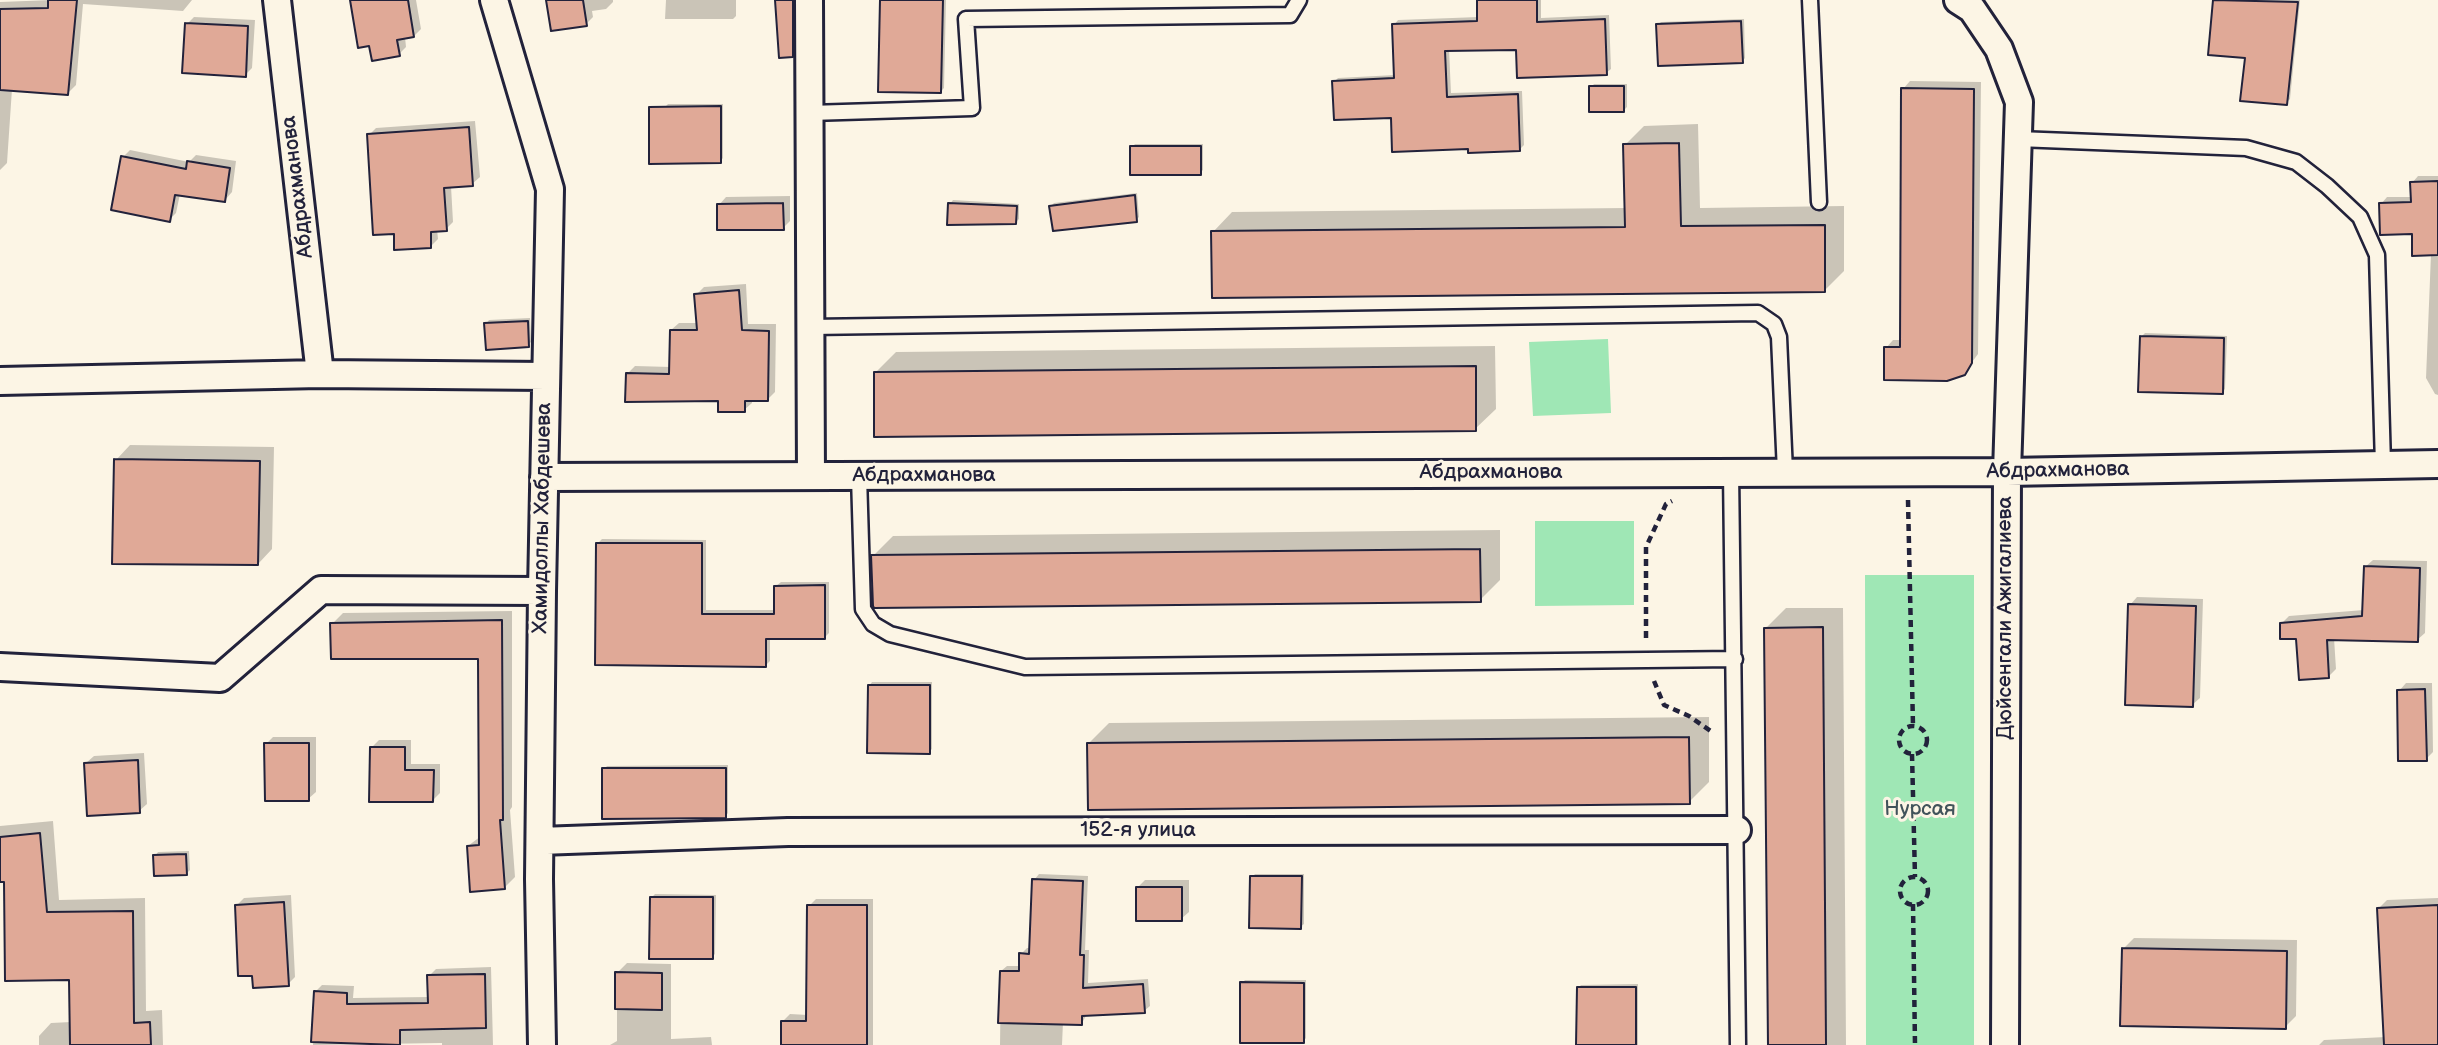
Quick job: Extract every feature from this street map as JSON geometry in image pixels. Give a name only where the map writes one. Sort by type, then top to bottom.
[{"type":"street","name":"Абдрахманова","points":[[276,0],[320,374]]},
{"type":"street","name":"Хамидоллы Хабдешева","points":[[494,0],[551,189],[542,591],[542,1045]]},
{"type":"street","points":[[809,0],[811,475]]},
{"type":"street","name":"Дюйсенгали Ажигалиева","points":[[1969,3],[1999,49],[2019,102],[2007,472],[2005,1045]]},
{"type":"street","points":[[0,381],[320,374],[545,376]]},
{"type":"street","name":"Абдрахманова","points":[[544,477],[2007,472],[2438,464]]},
{"type":"street","points":[[0,667],[220,678],[321,590],[542,591]]},
{"type":"street","name":"152-я улица","points":[[540,841],[788,832],[1737,830]]},
{"type":"lane","points":[[810,113],[972,108],[966,19],[1290,15],[1299,0]]},
{"type":"lane","points":[[1810,0],[1819,202]]},
{"type":"lane","points":[[2018,139],[2246,148],[2296,162],[2327,186],[2360,217],[2377,255],[2383,465]]},
{"type":"lane","points":[[811,327],[1758,313],[1774,324],[1779,337],[1785,472]]},
{"type":"lane","points":[[1731,471],[1738,1045]]},
{"type":"lane","points":[[859,476],[863,609],[873,624],[890,634],[1025,667],[1735,659]]},
{"type":"path","points":[[1908,472],[1913,726]]},
{"type":"path","points":[[1677,499],[1666,504],[1646,547],[1646,660],[1664,705],[1689,716],[1736,749]]},
{"type":"path","points":[[1913,726],[1925,733],[1927,741],[1920,752],[1912,754],[1903,750],[1899,742],[1901,733],[1913,726]]},
{"type":"path","points":[[1912,754],[1914,877]]},
{"type":"path","points":[[1914,877],[1923,879],[1928,891],[1924,900],[1913,904],[1904,901],[1900,892],[1905,879],[1914,877]]},
{"type":"path","points":[[1913,904],[1914,1045]]},
{"type":"green space","points":[[1608,339],[1611,413],[1533,416],[1529,342]]},
{"type":"green space","points":[[1535,521],[1634,521],[1634,605],[1535,606]]},
{"type":"green space","name":"Нурсая","points":[[1865,575],[1974,575],[1974,1045],[1866,1045]]},
{"type":"building","points":[[48,0],[77,0],[68,95],[0,90],[0,9],[48,8]]},
{"type":"building","points":[[350,0],[408,0],[414,37],[397,40],[400,56],[372,61],[369,46],[358,48]]},
{"type":"building","points":[[546,0],[583,0],[587,26],[551,31]]},
{"type":"building","points":[[775,0],[793,0],[793,57],[779,58]]},
{"type":"building","points":[[880,0],[943,0],[941,93],[878,92]]},
{"type":"building","points":[[1477,0],[1537,0],[1537,22],[1605,19],[1607,75],[1517,78],[1516,50],[1445,51],[1447,97],[1518,94],[1520,151],[1468,153],[1468,149],[1392,152],[1391,118],[1334,120],[1332,81],[1394,78],[1392,24],[1477,21]]},
{"type":"building","points":[[2213,0],[2298,2],[2287,105],[2240,101],[2245,58],[2208,55]]},
{"type":"building","points":[[1741,21],[1743,63],[1658,66],[1656,24]]},
{"type":"building","points":[[185,23],[248,26],[246,77],[182,73]]},
{"type":"building","points":[[1589,86],[1624,86],[1624,112],[1589,112]]},
{"type":"building","points":[[1901,88],[1974,89],[1972,363],[1965,375],[1947,381],[1884,380],[1884,347],[1900,347]]},
{"type":"building","points":[[721,106],[721,163],[649,164],[649,107]]},
{"type":"building","points":[[469,127],[473,186],[444,188],[447,231],[431,232],[431,248],[394,250],[394,234],[373,235],[367,134]]},
{"type":"building","points":[[1679,143],[1681,226],[1825,225],[1825,292],[1212,298],[1211,231],[1625,227],[1623,144]]},
{"type":"building","points":[[1130,146],[1201,146],[1201,175],[1130,175]]},
{"type":"building","points":[[121,156],[186,169],[187,161],[230,168],[225,202],[175,195],[170,222],[111,210]]},
{"type":"building","points":[[2438,181],[2438,255],[2412,256],[2412,234],[2380,235],[2379,203],[2411,202],[2410,182]]},
{"type":"building","points":[[1135,195],[1137,222],[1053,231],[1049,206]]},
{"type":"building","points":[[783,203],[784,230],[717,230],[717,204]]},
{"type":"building","points":[[948,203],[1017,206],[1016,224],[947,225]]},
{"type":"building","points":[[739,290],[742,330],[769,331],[768,401],[745,401],[745,412],[718,412],[718,401],[625,402],[626,373],[669,374],[670,330],[697,330],[694,294]]},
{"type":"building","points":[[528,321],[529,347],[486,350],[484,323]]},
{"type":"building","points":[[2140,336],[2224,338],[2223,394],[2138,392]]},
{"type":"building","points":[[1476,366],[1476,431],[874,437],[874,372]]},
{"type":"building","points":[[114,459],[260,461],[258,565],[112,564]]},
{"type":"building","points":[[596,543],[702,543],[702,614],[774,614],[774,586],[825,585],[825,639],[766,639],[766,667],[595,665]]},
{"type":"building","points":[[1480,549],[1481,602],[873,606],[871,555]]},
{"type":"building","points":[[2364,566],[2420,568],[2418,642],[2327,640],[2329,678],[2299,680],[2296,639],[2280,639],[2280,623],[2362,616]]},
{"type":"building","points":[[2128,604],[2196,606],[2193,707],[2125,705]]},
{"type":"building","points":[[502,620],[503,820],[500,820],[505,889],[470,892],[467,846],[479,845],[478,659],[331,659],[330,623]]},
{"type":"building","points":[[1823,627],[1826,1045],[1768,1045],[1764,628]]},
{"type":"building","points":[[868,685],[930,685],[930,754],[867,753]]},
{"type":"building","points":[[2425,689],[2427,761],[2398,761],[2397,690]]},
{"type":"building","points":[[1689,737],[1690,804],[1088,810],[1087,743]]},
{"type":"building","points":[[264,743],[309,743],[309,801],[265,801]]},
{"type":"building","points":[[370,747],[405,747],[405,770],[434,770],[433,802],[369,802]]},
{"type":"building","points":[[138,760],[140,813],[87,816],[84,763]]},
{"type":"building","points":[[602,768],[726,768],[726,818],[602,819]]},
{"type":"building","points":[[40,833],[47,912],[133,911],[134,1023],[150,1022],[151,1045],[70,1045],[69,980],[5,981],[4,882],[0,882],[0,837]]},
{"type":"building","points":[[186,854],[187,875],[154,876],[153,855]]},
{"type":"building","points":[[1250,876],[1302,876],[1301,929],[1249,928]]},
{"type":"building","points":[[1032,879],[1083,881],[1080,955],[1084,955],[1083,988],[1143,984],[1145,1013],[1082,1016],[1082,1025],[998,1023],[1000,971],[1019,971],[1019,953],[1029,954]]},
{"type":"building","points":[[1136,887],[1182,887],[1182,921],[1136,921]]},
{"type":"building","points":[[650,897],[713,897],[713,959],[649,959]]},
{"type":"building","points":[[284,902],[289,986],[253,988],[252,976],[238,976],[235,905]]},
{"type":"building","points":[[807,905],[867,905],[867,1045],[781,1045],[781,1021],[806,1021]]},
{"type":"building","points":[[2438,905],[2438,1045],[2384,1045],[2377,908]]},
{"type":"building","points":[[2122,948],[2287,951],[2286,1029],[2120,1026]]},
{"type":"building","points":[[615,972],[662,973],[662,1010],[615,1009]]},
{"type":"building","points":[[485,974],[486,1028],[400,1030],[400,1045],[311,1042],[314,991],[347,993],[347,1004],[428,1003],[427,975]]},
{"type":"building","points":[[1240,982],[1304,983],[1304,1043],[1240,1043]]},
{"type":"building","points":[[1577,987],[1636,987],[1636,1045],[1576,1045]]}]
